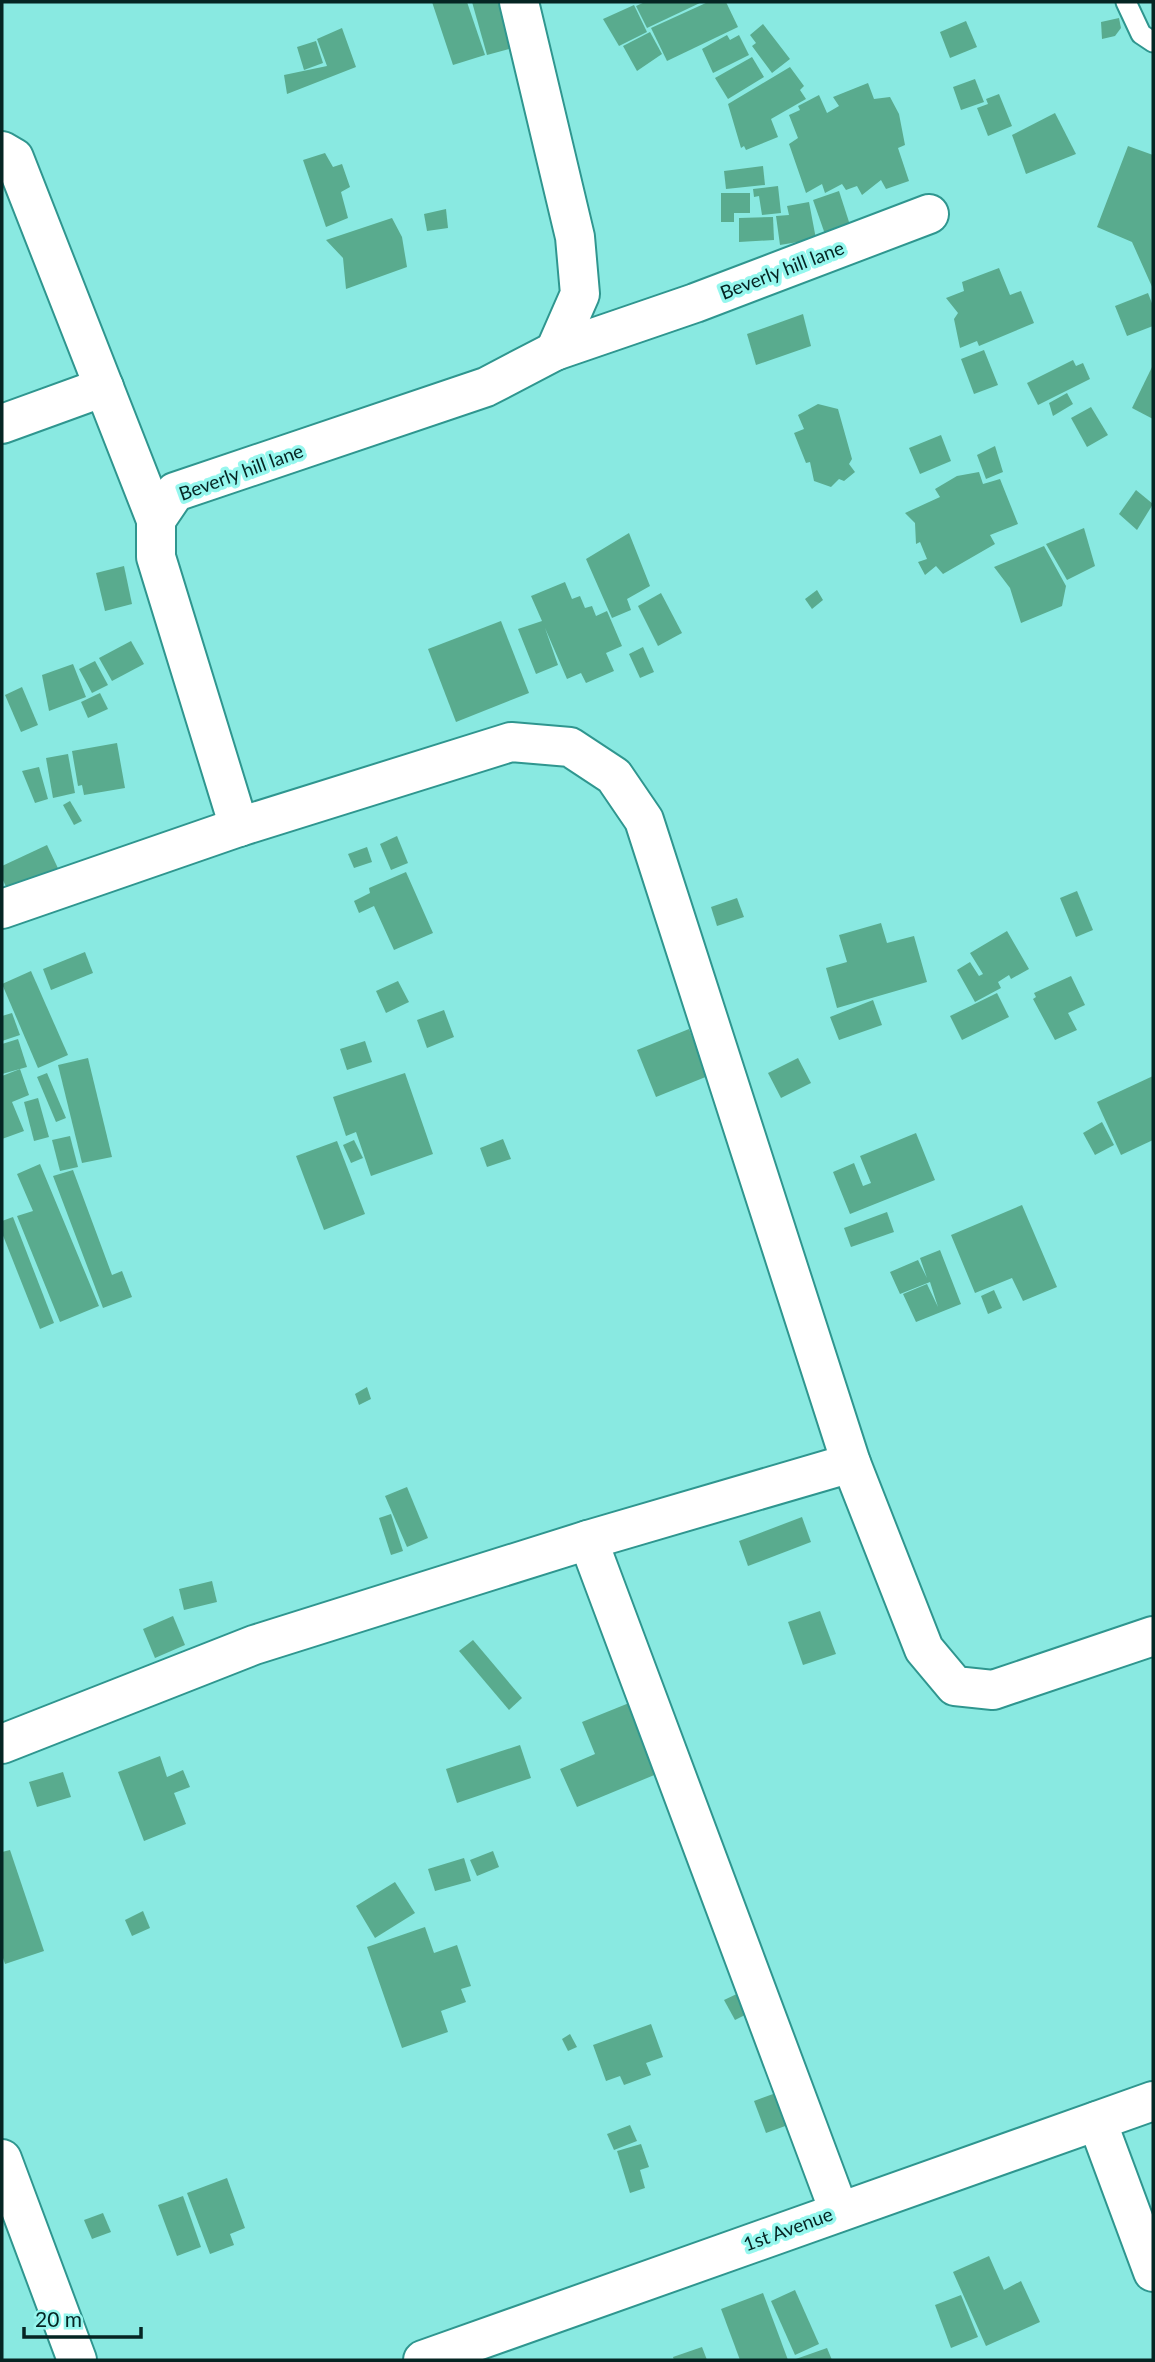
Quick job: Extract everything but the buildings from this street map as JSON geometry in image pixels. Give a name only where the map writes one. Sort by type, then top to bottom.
[{"type":"street","points":[[519,2],[575,237],[580,294],[555,351]]},
{"type":"street","points":[[2,151],[15,159],[156,520],[156,557],[239,827]]},
{"type":"street","name":"Beverly hill lane","points":[[156,520],[175,492],[486,387],[555,351],[695,303],[929,214]]},
{"type":"street","points":[[2,424],[104,387]]},
{"type":"street","points":[[2,909],[239,827],[511,742],[569,747],[614,776],[644,820],[851,1463],[924,1649],[955,1686],[993,1690],[1153,1636]]},
{"type":"street","points":[[2,1744],[254,1645],[588,1540],[851,1463]]},
{"type":"street","points":[[588,1540],[839,2211]]},
{"type":"street","name":"1st Avenue","points":[[423,2360],[1153,2101]]},
{"type":"street","points":[[1097,2121],[1153,2272]]},
{"type":"street","points":[[2,2160],[77,2360]]},
{"type":"lane","points":[[1126,2],[1141,34],[1153,42]]}]
